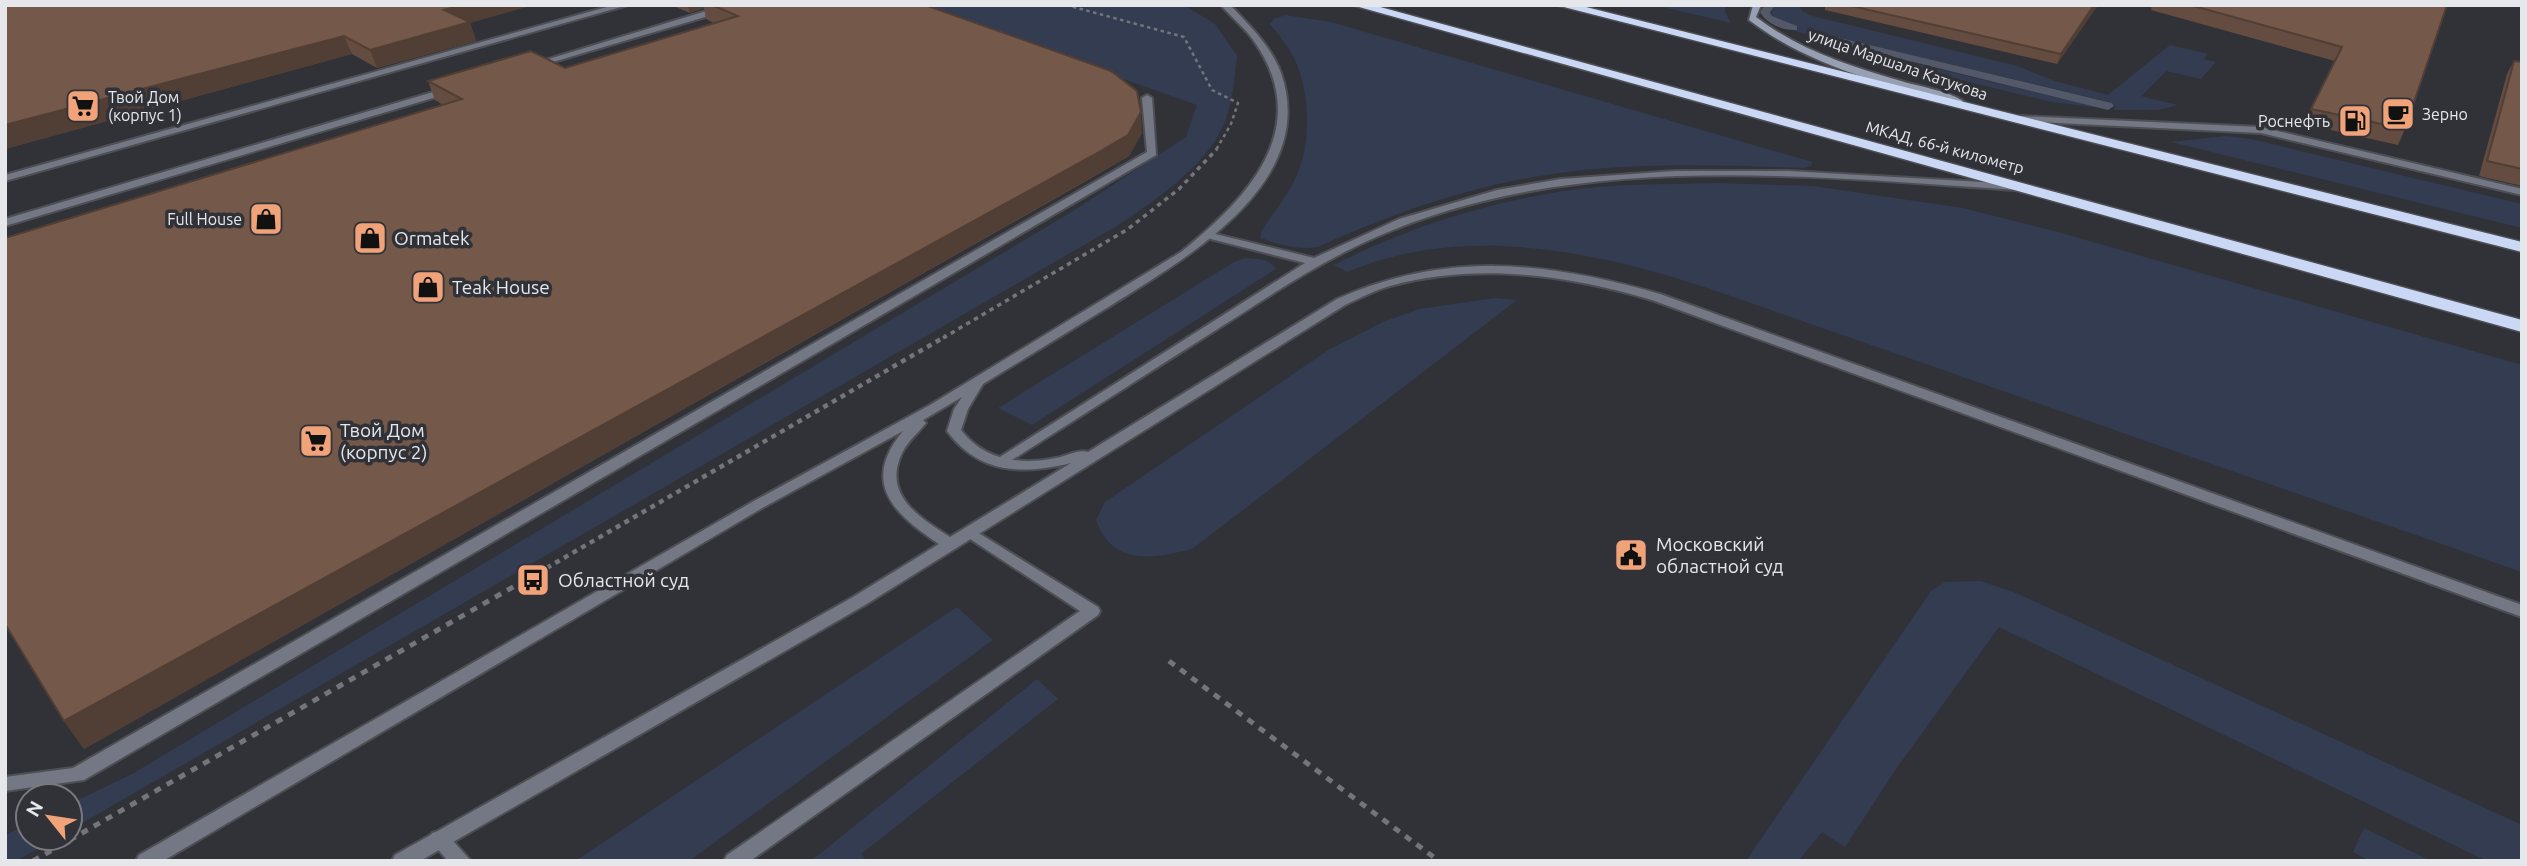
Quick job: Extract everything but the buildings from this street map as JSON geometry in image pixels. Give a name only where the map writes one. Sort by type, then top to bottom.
[{"type":"highway","name":"МКАД, 66-й километр","points":[[1358,5],[2522,328]]},
{"type":"highway","points":[[1562,5],[2522,247]]},
{"type":"main road","name":"улица Маршала Катукова","points":[[1756,5],[1752,18],[1769,34],[1838,64],[2012,119]]},
{"type":"street","points":[[5,178],[624,5]]},
{"type":"street","points":[[522,69],[719,10],[725,5]]},
{"type":"street","points":[[146,861],[759,504],[935,408],[1211,236],[1266,173],[1275,152],[1283,105],[1271,57],[1246,23],[1225,5]]},
{"type":"street","points":[[5,223],[456,88]]},
{"type":"street","points":[[5,784],[77,775],[1152,153],[1147,98]]},
{"type":"street","points":[[2012,119],[2261,130],[2522,192]]},
{"type":"street","points":[[999,462],[1315,262],[1356,240],[1416,217],[1479,199],[1559,182],[1710,174],[1907,180],[2018,187]]},
{"type":"street","points":[[1211,236],[1315,262]]},
{"type":"street","points":[[402,861],[859,601],[1341,302],[1388,282],[1439,272],[1489,268],[1545,270],[1609,282],[1697,310],[2522,611]]},
{"type":"street","points":[[980,381],[961,408],[954,431],[969,448],[999,462],[1026,466],[1066,461],[1104,449]]},
{"type":"street","points":[[935,408],[908,432],[891,458],[889,487],[906,512],[949,544]]},
{"type":"street","points":[[734,861],[1092,611],[969,532]]},
{"type":"street","points":[[439,839],[461,861]]},
{"type":"path","points":[[33,861],[733,461],[1128,229],[1178,192],[1219,150],[1232,126],[1238,103],[1212,90],[1184,37],[1066,5]]},
{"type":"path","points":[[1169,661],[1439,861]]},
{"type":"shaded area","points":[[915,5],[1184,5],[1215,24],[1237,56],[1233,92],[1223,126],[1204,156],[1191,169],[1162,195],[1117,226],[84,822],[84,797],[132,774],[1073,211],[1186,137],[1197,105]]},
{"type":"shaded area","points":[[1654,5],[1726,5],[1725,12],[1731,23]]},
{"type":"shaded area","points":[[1776,5],[1800,5],[1801,10],[1809,15],[2017,66],[2055,81],[2108,95],[2170,45],[2208,54],[2203,59],[2216,62],[2201,79],[2166,71],[2141,96],[2178,105],[2158,110],[2114,110],[2115,106],[2110,102],[1830,36],[1826,39],[1794,31],[1799,28],[1773,17],[1772,11]]},
{"type":"shaded area","points":[[1285,15],[1331,22],[1812,162],[1811,166],[1646,166],[1552,174],[1491,186],[1432,202],[1318,247],[1275,243],[1261,238],[1261,232],[1296,177],[1307,134],[1306,103],[1300,73],[1290,50],[1270,24],[1274,19]]},
{"type":"shaded area","points":[[1813,39],[2101,108],[2052,102],[1807,43]]},
{"type":"shaded area","points":[[2226,136],[2251,139],[2522,204],[2522,228],[2171,142]]},
{"type":"shaded area","points":[[1714,183],[1813,186],[1963,208],[2058,232],[2522,365],[2522,572],[1719,292],[1628,265],[1534,248],[1486,246],[1439,248],[1393,257],[1347,272],[1334,265],[1417,229],[1474,210],[1533,196],[1600,187]]},
{"type":"shaded area","points":[[1245,258],[1266,261],[1276,269],[1032,425],[998,408],[1234,262]]},
{"type":"shaded area","points":[[1495,298],[1517,300],[1192,549],[1163,555],[1135,556],[1112,545],[1103,535],[1096,520],[1105,502],[1330,349],[1383,322],[1419,309]]},
{"type":"shaded area","points":[[1981,581],[2016,593],[2522,825],[2522,861],[2487,861],[1999,627],[1896,769],[1845,847],[1822,832],[1798,861],[1746,861],[1931,591],[1945,582]]},
{"type":"shaded area","points":[[957,607],[993,640],[689,861],[575,861]]},
{"type":"shaded area","points":[[1037,679],[1058,699],[861,854],[867,861],[811,861]]},
{"type":"shaded area","points":[[2364,828],[2431,861],[2370,861],[2353,852]]},
{"type":"shaded area","points":[[14,831],[14,852],[32,852],[16,861],[5,861],[5,835]]},
{"type":"waterway","points":[[1771,5],[1765,12],[1768,18],[1793,28]]},
{"type":"waterway","points":[[1836,40],[2108,106]]},
{"type":"place","name":"Твой Дом (корпус 1)","points":[[83,106]]},
{"type":"place","name":"Зерно","points":[[2398,114]]},
{"type":"place","name":"Роснефть","points":[[2355,121]]},
{"type":"place","name":"Full House","points":[[266,219]]},
{"type":"place","name":"Ormatek","points":[[370,238]]},
{"type":"place","name":"Teak House","points":[[428,287]]},
{"type":"place","name":"Твой Дом (корпус 2)","points":[[316,441]]},
{"type":"place","name":"Московский областной суд","points":[[1631,555]]},
{"type":"place","name":"Областной суд","points":[[533,580]]}]
